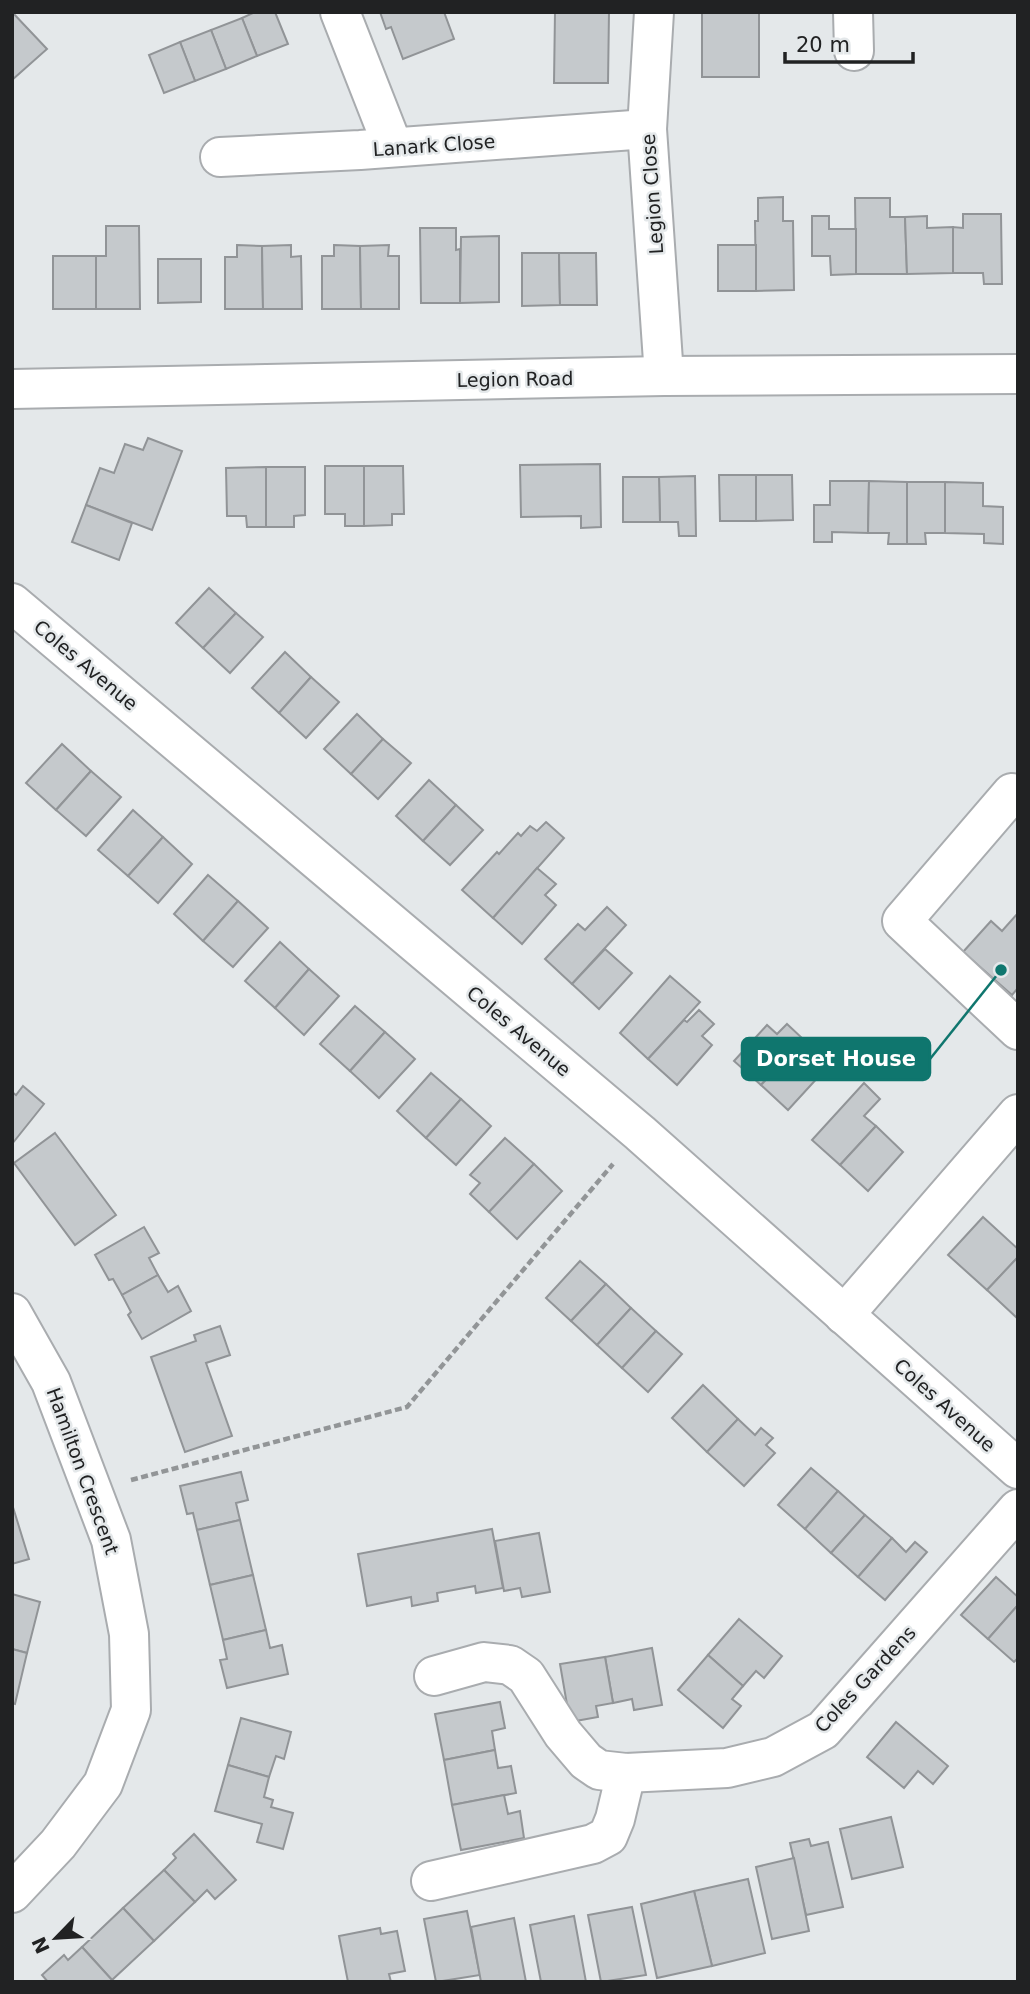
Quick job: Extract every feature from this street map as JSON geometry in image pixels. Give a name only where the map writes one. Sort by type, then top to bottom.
[{"type":"street","points":[[340,12],[393,147]]},
{"type":"street","name":"Legion Close","points":[[654,12],[647,130],[664,376]]},
{"type":"street","points":[[853,12],[854,51]]},
{"type":"street","name":"Lanark Close","points":[[220,157],[647,130]]},
{"type":"street","name":"Legion Road","points":[[12,390],[664,376],[1018,374]]},
{"type":"street","name":"Coles Avenue","points":[[12,603],[640,1133],[1018,1469]]},
{"type":"street","points":[[1013,793],[902,921],[1018,1030]]},
{"type":"street","points":[[844,1315],[1018,1114]]},
{"type":"street","name":"Hamilton Crescent","points":[[12,1313],[51,1382],[111,1540],[129,1634],[131,1710],[103,1784],[58,1844],[12,1893]]},
{"type":"street","name":"Coles Gardens","points":[[434,1676],[484,1662],[510,1665],[526,1676],[563,1734],[586,1761],[599,1769],[626,1773],[727,1768],[773,1757],[823,1730],[1018,1509]]},
{"type":"street","points":[[431,1881],[593,1844],[608,1836],[626,1773]]},
{"type":"path","points":[[93,1490],[407,1407],[640,1133]]},
{"type":"building","points":[[12,12],[47,49],[12,80]]},
{"type":"building","points":[[255,12],[275,12],[288,44],[257,56],[242,18]]},
{"type":"building","points":[[380,12],[444,12],[454,39],[403,59],[391,27],[386,29]]},
{"type":"building","points":[[555,12],[609,12],[608,83],[554,83]]},
{"type":"building","points":[[702,12],[759,12],[759,77],[702,77]]},
{"type":"building","points":[[242,18],[257,56],[226,69],[211,30]]},
{"type":"building","points":[[211,30],[226,69],[195,81],[180,42]]},
{"type":"building","points":[[180,42],[195,81],[164,93],[149,55]]},
{"type":"building","points":[[783,197],[783,221],[793,221],[794,290],[756,291],[755,221],[758,221],[758,198]]},
{"type":"building","points":[[855,198],[890,198],[890,217],[905,217],[907,274],[856,274]]},
{"type":"building","points":[[963,214],[1001,214],[1002,284],[984,284],[983,273],[953,273],[953,227],[963,228]]},
{"type":"building","points":[[812,216],[829,216],[829,229],[856,229],[856,274],[831,275],[830,256],[812,256]]},
{"type":"building","points":[[927,216],[927,228],[953,227],[953,273],[907,274],[905,217]]},
{"type":"building","points":[[106,226],[139,226],[140,309],[96,309],[96,256],[106,256]]},
{"type":"building","points":[[420,228],[456,228],[456,250],[460,249],[460,303],[421,303]]},
{"type":"building","points":[[499,236],[499,302],[460,303],[461,237]]},
{"type":"building","points":[[237,245],[262,246],[263,309],[225,309],[225,257],[237,257]]},
{"type":"building","points":[[291,245],[291,257],[301,256],[302,309],[263,309],[262,246]]},
{"type":"building","points":[[334,245],[360,246],[361,309],[322,309],[322,256],[334,256]]},
{"type":"building","points":[[389,245],[388,256],[399,256],[399,309],[361,309],[360,246]]},
{"type":"building","points":[[718,245],[756,245],[756,291],[718,291]]},
{"type":"building","points":[[522,253],[559,253],[560,305],[522,306]]},
{"type":"building","points":[[559,253],[596,253],[597,305],[560,305]]},
{"type":"building","points":[[53,256],[96,256],[96,309],[53,309]]},
{"type":"building","points":[[158,259],[201,259],[201,302],[158,303]]},
{"type":"building","points":[[148,438],[182,451],[152,530],[86,505],[100,468],[114,473],[125,444],[143,450]]},
{"type":"building","points":[[600,464],[601,527],[581,528],[581,516],[521,517],[520,465]]},
{"type":"building","points":[[325,466],[364,466],[364,526],[345,526],[345,514],[325,514]]},
{"type":"building","points":[[364,466],[403,466],[404,514],[392,514],[392,525],[364,526]]},
{"type":"building","points":[[266,467],[266,527],[247,527],[246,516],[227,516],[226,468]]},
{"type":"building","points":[[266,467],[305,467],[305,515],[294,516],[294,527],[266,527]]},
{"type":"building","points":[[719,475],[756,475],[756,521],[720,521]]},
{"type":"building","points":[[756,475],[792,475],[793,520],[756,521]]},
{"type":"building","points":[[695,476],[696,536],[679,536],[678,522],[660,522],[659,477]]},
{"type":"building","points":[[623,477],[659,477],[660,522],[623,522]]},
{"type":"building","points":[[830,481],[869,481],[868,533],[832,532],[832,542],[814,542],[814,505],[830,505]]},
{"type":"building","points":[[869,481],[907,482],[907,544],[888,544],[889,533],[868,533]]},
{"type":"building","points":[[907,482],[945,482],[945,533],[925,533],[926,544],[907,544]]},
{"type":"building","points":[[945,482],[983,483],[983,506],[1003,507],[1003,544],[984,543],[984,534],[945,533]]},
{"type":"building","points":[[86,505],[132,523],[119,560],[72,542]]},
{"type":"building","points":[[209,588],[236,613],[203,648],[176,623]]},
{"type":"building","points":[[236,613],[263,637],[230,673],[203,648]]},
{"type":"building","points":[[285,652],[311,677],[279,713],[252,688]]},
{"type":"building","points":[[311,677],[339,702],[306,738],[279,713]]},
{"type":"building","points":[[357,714],[383,739],[351,774],[324,749]]},
{"type":"building","points":[[383,739],[411,763],[378,799],[351,774]]},
{"type":"building","points":[[62,744],[91,771],[56,810],[26,783]]},
{"type":"building","points":[[91,771],[121,797],[86,836],[56,810]]},
{"type":"building","points":[[429,780],[456,805],[423,841],[396,816]]},
{"type":"building","points":[[456,805],[483,830],[450,865],[423,841]]},
{"type":"building","points":[[133,810],[163,837],[128,876],[98,850]]},
{"type":"building","points":[[546,822],[564,838],[493,918],[462,890],[518,833],[521,836],[530,826],[537,831]]},
{"type":"building","points":[[163,837],[192,864],[158,903],[128,876]]},
{"type":"building","points":[[537,868],[556,884],[545,895],[556,905],[522,944],[493,918]]},
{"type":"building","points":[[208,875],[238,901],[203,941],[174,914]]},
{"type":"building","points":[[238,901],[268,928],[233,967],[203,941]]},
{"type":"building","points":[[607,907],[626,925],[572,984],[545,959],[578,924],[585,930]]},
{"type":"building","points":[[1018,913],[1018,988],[1012,995],[963,952],[991,921],[1002,931]]},
{"type":"building","points":[[280,942],[309,969],[275,1008],[245,981]]},
{"type":"building","points":[[605,949],[632,973],[599,1009],[572,984]]},
{"type":"building","points":[[309,969],[339,996],[304,1035],[275,1008]]},
{"type":"building","points":[[670,976],[700,1002],[648,1059],[620,1033]]},
{"type":"building","points":[[355,1006],[385,1032],[350,1071],[320,1044]]},
{"type":"building","points":[[699,1010],[714,1024],[702,1036],[712,1045],[677,1085],[648,1059],[684,1020],[687,1022]]},
{"type":"building","points":[[787,1024],[802,1038],[761,1085],[734,1061],[767,1025],[777,1034]]},
{"type":"building","points":[[385,1032],[415,1059],[379,1098],[350,1071]]},
{"type":"building","points":[[794,1050],[821,1074],[788,1110],[761,1085]]},
{"type":"building","points":[[431,1073],[461,1099],[426,1138],[397,1111]]},
{"type":"building","points":[[864,1083],[880,1099],[864,1116],[876,1126],[840,1165],[812,1140]]},
{"type":"building","points":[[23,1086],[44,1104],[12,1144],[12,1092],[16,1095]]},
{"type":"building","points":[[461,1099],[491,1126],[456,1165],[426,1138]]},
{"type":"building","points":[[876,1126],[903,1152],[868,1191],[840,1165]]},
{"type":"building","points":[[55,1133],[116,1215],[75,1245],[14,1163]]},
{"type":"building","points":[[505,1138],[534,1164],[489,1212],[470,1194],[480,1183],[470,1175]]},
{"type":"building","points":[[534,1164],[562,1191],[517,1239],[489,1212]]},
{"type":"building","points":[[983,1217],[1018,1249],[1018,1257],[987,1290],[948,1255]]},
{"type":"building","points":[[144,1227],[159,1253],[149,1258],[158,1275],[122,1295],[113,1279],[109,1280],[95,1255]]},
{"type":"building","points":[[1018,1257],[1018,1315],[1016,1317],[987,1290]]},
{"type":"building","points":[[580,1261],[606,1284],[571,1321],[546,1298]]},
{"type":"building","points":[[158,1275],[168,1292],[178,1286],[191,1311],[142,1339],[128,1315],[131,1312],[122,1295]]},
{"type":"building","points":[[606,1284],[631,1308],[597,1345],[571,1321]]},
{"type":"building","points":[[631,1308],[656,1331],[622,1368],[597,1345]]},
{"type":"building","points":[[220,1326],[230,1355],[206,1363],[232,1436],[185,1452],[151,1357],[196,1341],[194,1335]]},
{"type":"building","points":[[656,1331],[682,1354],[648,1392],[622,1368]]},
{"type":"building","points":[[703,1385],[738,1419],[707,1452],[672,1418]]},
{"type":"building","points":[[738,1419],[755,1435],[761,1428],[773,1438],[766,1445],[775,1453],[744,1486],[707,1452]]},
{"type":"building","points":[[811,1468],[838,1491],[805,1529],[778,1505]]},
{"type":"building","points":[[241,1472],[248,1500],[236,1503],[240,1520],[197,1530],[193,1513],[187,1514],[180,1486]]},
{"type":"building","points":[[838,1491],[865,1515],[831,1553],[805,1529]]},
{"type":"building","points":[[12,1504],[29,1559],[12,1564]]},
{"type":"building","points":[[865,1515],[892,1538],[858,1577],[831,1553]]},
{"type":"building","points":[[240,1520],[253,1575],[210,1585],[197,1530]]},
{"type":"building","points":[[492,1529],[503,1588],[476,1593],[475,1586],[437,1593],[438,1601],[412,1606],[411,1597],[367,1606],[358,1554]]},
{"type":"building","points":[[539,1533],[550,1592],[522,1597],[520,1588],[504,1591],[495,1541]]},
{"type":"building","points":[[892,1538],[906,1552],[915,1542],[927,1552],[885,1600],[858,1577]]},
{"type":"building","points":[[253,1575],[266,1630],[223,1640],[210,1585]]},
{"type":"building","points":[[996,1577],[1018,1597],[1018,1605],[988,1639],[961,1615]]},
{"type":"building","points":[[12,1594],[40,1602],[27,1653],[12,1649]]},
{"type":"building","points":[[1018,1605],[1018,1658],[1014,1662],[988,1639]]},
{"type":"building","points":[[739,1619],[782,1656],[764,1678],[756,1671],[743,1686],[708,1655]]},
{"type":"building","points":[[266,1630],[270,1648],[282,1645],[288,1674],[227,1688],[220,1660],[227,1659],[223,1640]]},
{"type":"building","points":[[652,1648],[662,1705],[634,1710],[632,1699],[613,1703],[605,1657]]},
{"type":"building","points":[[12,1649],[27,1653],[15,1704],[12,1703]]},
{"type":"building","points":[[708,1655],[743,1686],[732,1699],[741,1706],[723,1728],[678,1690]]},
{"type":"building","points":[[605,1657],[613,1703],[596,1706],[598,1717],[570,1722],[560,1664]]},
{"type":"building","points":[[500,1702],[505,1728],[492,1731],[495,1750],[444,1760],[435,1714]]},
{"type":"building","points":[[241,1718],[291,1732],[284,1759],[276,1756],[269,1777],[228,1765]]},
{"type":"building","points":[[896,1722],[948,1766],[933,1784],[918,1771],[904,1788],[867,1757]]},
{"type":"building","points":[[495,1750],[498,1768],[511,1766],[516,1793],[452,1805],[444,1760]]},
{"type":"building","points":[[228,1765],[269,1777],[264,1797],[273,1800],[271,1807],[293,1813],[283,1849],[257,1842],[262,1824],[215,1811]]},
{"type":"building","points":[[504,1795],[508,1814],[520,1811],[524,1838],[461,1850],[452,1805]]},
{"type":"building","points":[[891,1817],[903,1867],[852,1879],[840,1829]]},
{"type":"building","points":[[194,1834],[236,1880],[215,1899],[207,1890],[195,1902],[164,1870],[176,1858],[173,1854]]},
{"type":"building","points":[[809,1839],[811,1846],[828,1842],[843,1907],[806,1915],[790,1843]]},
{"type":"building","points":[[794,1858],[809,1931],[772,1939],[756,1867]]},
{"type":"building","points":[[164,1870],[195,1902],[154,1941],[123,1908]]},
{"type":"building","points":[[748,1879],[765,1953],[712,1966],[694,1891]]},
{"type":"building","points":[[694,1891],[712,1966],[657,1978],[641,1904]]},
{"type":"building","points":[[632,1907],[646,1975],[601,1982],[588,1915]]},
{"type":"building","points":[[123,1908],[154,1941],[112,1980],[82,1947]]},
{"type":"building","points":[[467,1911],[480,1975],[436,1982],[424,1919]]},
{"type":"building","points":[[574,1916],[586,1982],[541,1982],[530,1925]]},
{"type":"building","points":[[514,1918],[526,1982],[481,1982],[471,1927]]},
{"type":"building","points":[[380,1928],[381,1934],[397,1931],[405,1971],[389,1974],[391,1982],[348,1982],[339,1936]]},
{"type":"building","points":[[82,1947],[112,1980],[110,1982],[48,1982],[42,1975],[64,1955],[68,1960]]},
{"type":"place","name":"Dorset House","points":[[1001,970]]}]
